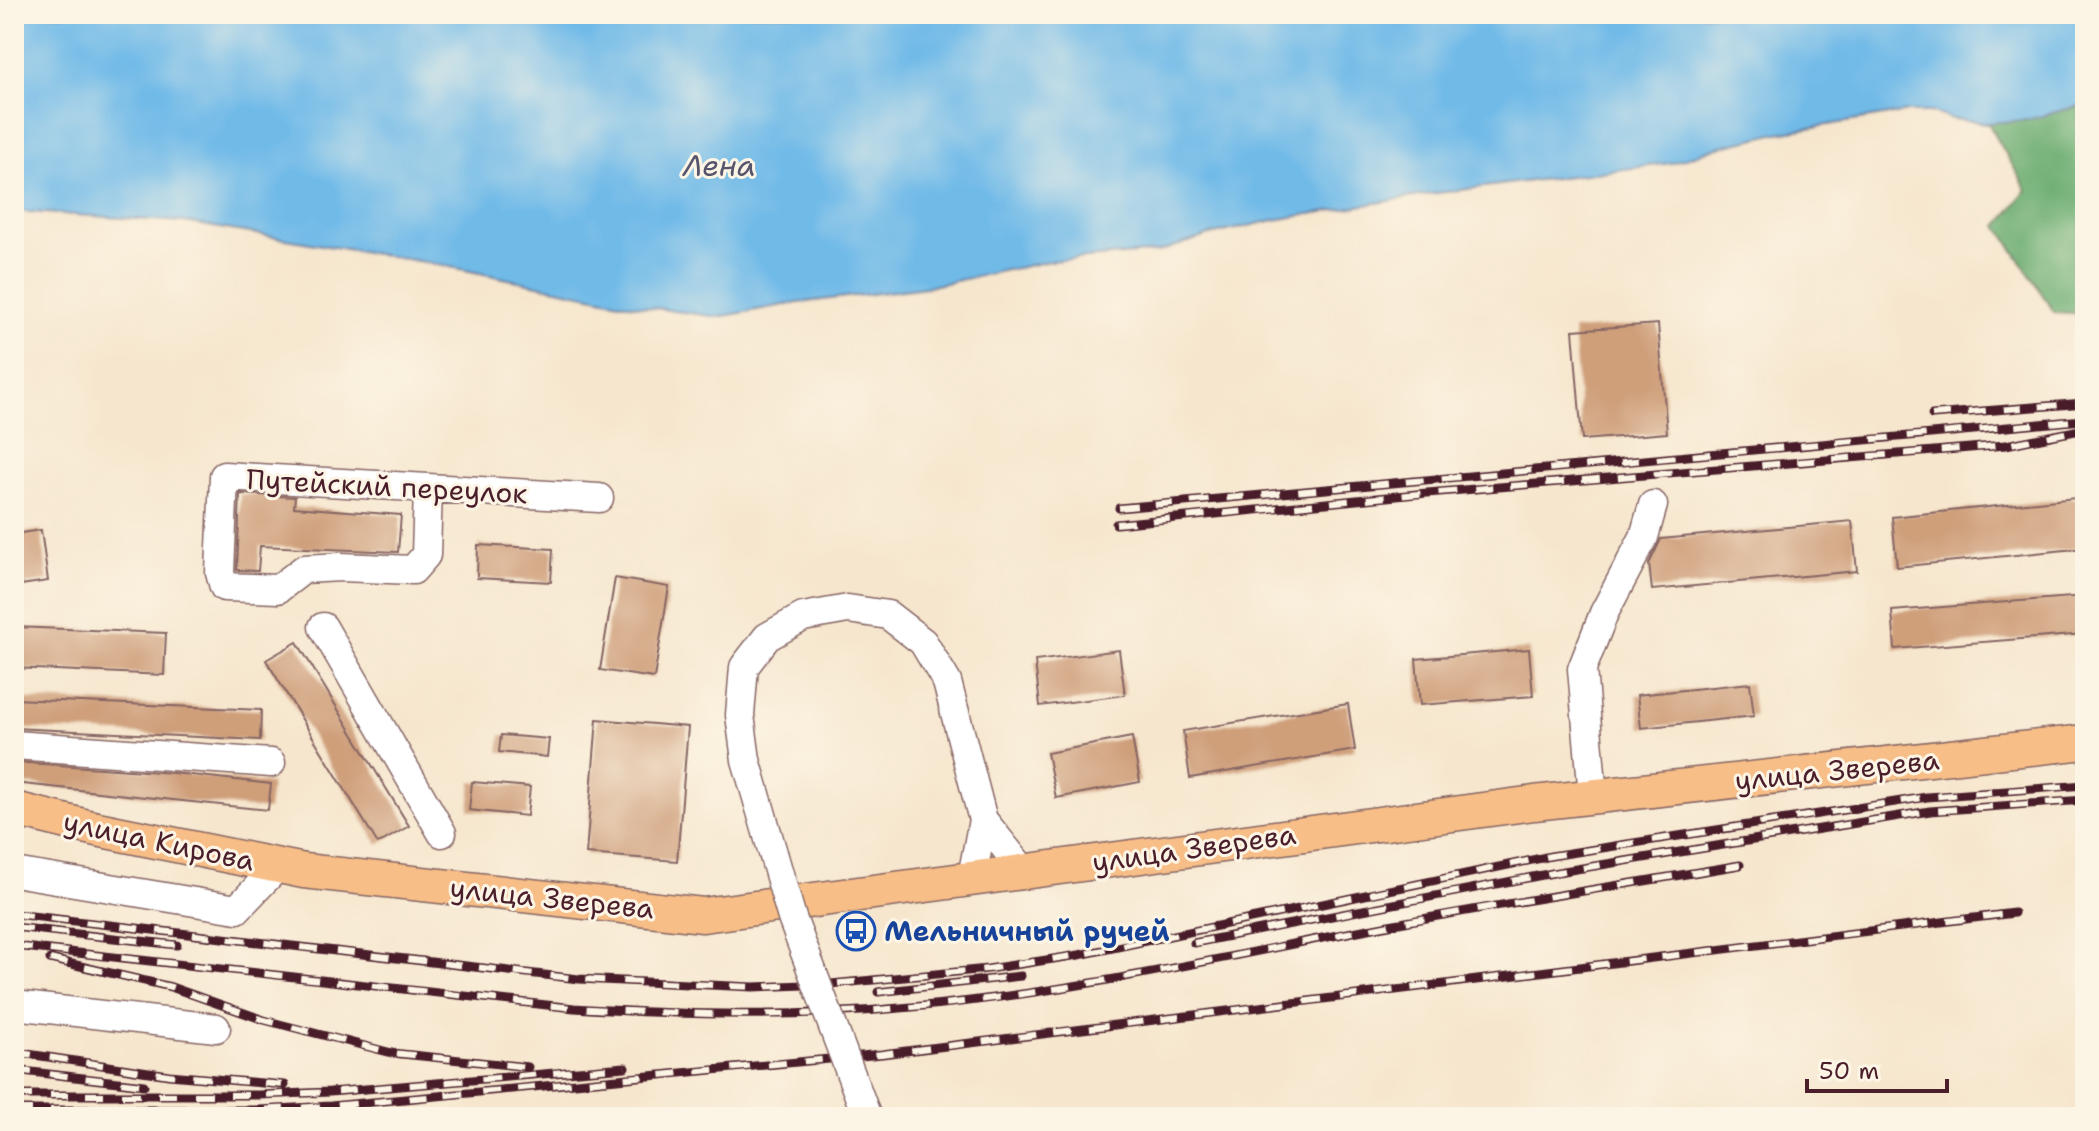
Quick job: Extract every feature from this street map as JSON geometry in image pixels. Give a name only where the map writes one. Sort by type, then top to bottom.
[{"type":"main road","name":"улица Зверева","points":[[291,868],[703,915],[1593,796],[2085,742]]},
{"type":"main road","name":"улица Кирова","points":[[14,809],[291,868]]},
{"type":"street","name":"Путейский переулок","points":[[428,489],[426,555],[413,570],[304,569],[278,589],[224,587],[220,573],[224,476],[599,498]]},
{"type":"street","points":[[1593,796],[1582,669],[1604,613],[1644,537],[1653,505]]},
{"type":"street","points":[[867,1117],[792,918],[746,760],[740,715],[744,667],[767,637],[803,617],[848,609],[888,615],[923,642],[947,682],[983,820],[1023,870]]},
{"type":"street","points":[[323,627],[442,833]]},
{"type":"street","points":[[14,745],[271,763]]},
{"type":"street","points":[[972,877],[983,820]]},
{"type":"street","points":[[14,872],[237,909],[291,868]]},
{"type":"street","points":[[14,1005],[216,1028]]},
{"type":"green space","points":[[2085,104],[2085,314],[2054,312],[1998,226],[2027,190],[1988,123],[2027,120]]},
{"type":"water","name":"Лена","points":[[14,14],[2085,14],[2085,104],[2027,120],[1988,123],[1952,119],[1930,112],[1908,112],[1778,133],[1718,147],[1671,163],[1437,193],[1274,220],[1210,235],[1158,252],[1050,261],[926,287],[790,304],[718,317],[634,305],[436,264],[184,222],[14,211]]},
{"type":"building","points":[[1658,324],[1667,433],[1582,440],[1573,330]]},
{"type":"building","points":[[240,494],[295,497],[294,507],[401,515],[398,552],[260,546],[258,571],[237,570]]},
{"type":"building","points":[[2085,497],[2085,548],[1897,567],[1892,517]]},
{"type":"building","points":[[1852,521],[1857,571],[1652,590],[1649,564],[1661,539]]},
{"type":"building","points":[[41,530],[48,581],[14,586],[14,534]]},
{"type":"building","points":[[478,545],[553,549],[551,582],[477,578]]},
{"type":"building","points":[[615,578],[669,587],[654,678],[600,670]]},
{"type":"building","points":[[2085,596],[2085,634],[1895,649],[1892,611]]},
{"type":"building","points":[[14,627],[166,633],[164,675],[14,668]]},
{"type":"building","points":[[297,642],[409,826],[378,844],[266,660]]},
{"type":"building","points":[[1529,649],[1533,696],[1420,705],[1416,659]]},
{"type":"building","points":[[1119,650],[1125,695],[1040,706],[1035,661]]},
{"type":"building","points":[[1750,683],[1754,716],[1641,728],[1637,695]]},
{"type":"building","points":[[14,699],[261,710],[260,740],[14,728]]},
{"type":"building","points":[[1348,704],[1355,750],[1190,778],[1183,731]]},
{"type":"building","points":[[597,719],[688,727],[677,861],[586,854]]},
{"type":"building","points":[[501,735],[549,739],[547,757],[499,752]]},
{"type":"building","points":[[1132,737],[1140,782],[1056,798],[1047,753]]},
{"type":"building","points":[[14,762],[173,773],[271,784],[268,810],[14,783]]},
{"type":"building","points":[[472,782],[530,787],[527,816],[469,810]]},
{"type":"railway","points":[[1932,415],[2085,403]]},
{"type":"railway","points":[[1119,508],[2083,420]]},
{"type":"railway","points":[[1116,524],[1427,493],[2006,445],[2085,429]]},
{"type":"railway","points":[[14,914],[579,979],[753,987],[831,984],[988,969],[1079,955],[1551,856],[1927,797],[2085,785]]},
{"type":"railway","points":[[1194,943],[1558,872],[1930,811],[2085,800]]},
{"type":"railway","points":[[14,946],[574,1008],[701,1014],[828,1013],[972,1001],[1032,992],[1152,972],[1433,917],[1740,865]]},
{"type":"railway","points":[[14,1110],[259,1110],[331,1106],[882,1054],[2014,913]]},
{"type":"railway","points":[[14,927],[177,945]]},
{"type":"railway","points":[[50,959],[171,987],[264,1020],[392,1053],[528,1067]]},
{"type":"railway","points":[[878,992],[1021,976]]},
{"type":"railway","points":[[14,1052],[169,1075],[285,1085]]},
{"type":"railway","points":[[14,1095],[330,1092],[625,1067]]},
{"type":"railway","points":[[14,1070],[144,1085]]},
{"type":"place","name":"Мельничный ручей","points":[[856,931]]}]
